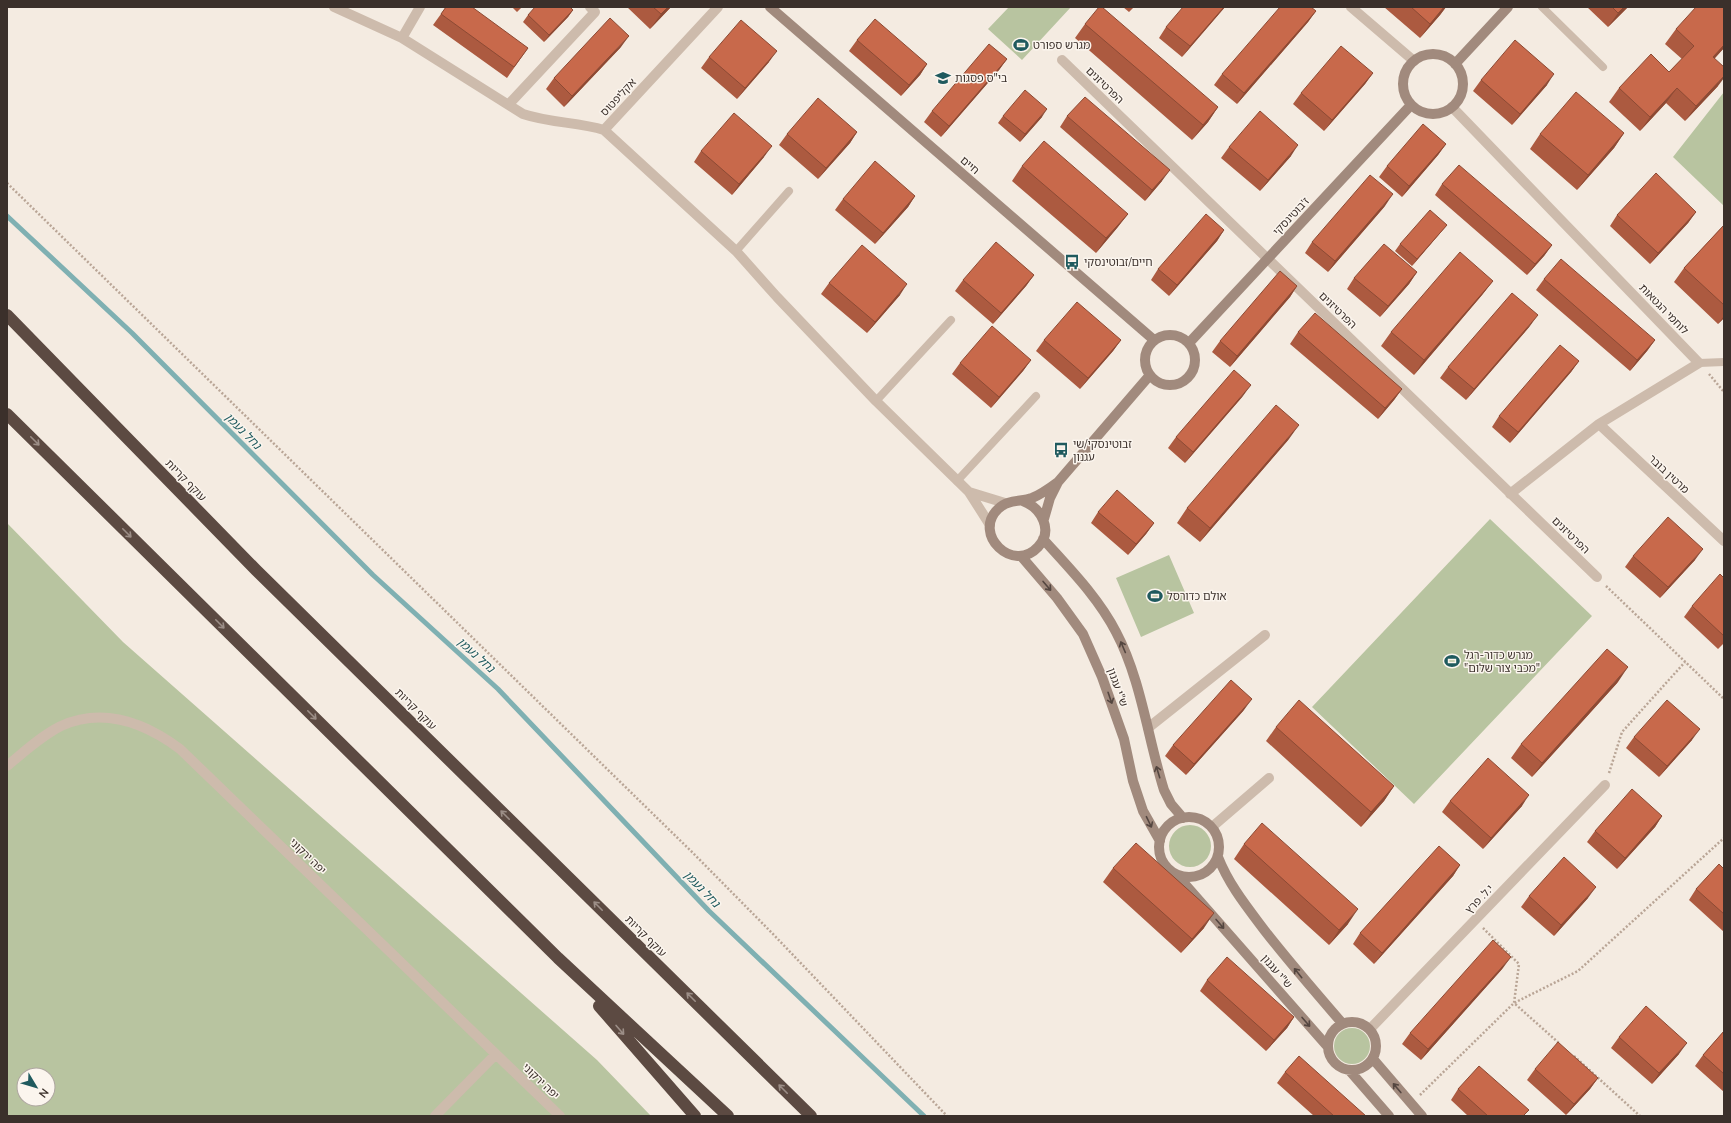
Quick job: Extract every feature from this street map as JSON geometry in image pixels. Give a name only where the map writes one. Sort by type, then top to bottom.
[{"type":"highway","name":"עוקף קריות","points":[[7,314],[262,576],[811,1116]]},
{"type":"highway","points":[[7,414],[558,958],[728,1116]]},
{"type":"highway","points":[[558,958],[695,1116]]},
{"type":"street","name":"אקליפטוס","points":[[334,7],[402,38],[523,114],[541,120],[586,125],[604,130],[718,7]]},
{"type":"street","points":[[402,38],[420,7]]},
{"type":"street","name":"חיים","points":[[770,7],[1154,340]]},
{"type":"street","points":[[1351,7],[1414,61]]},
{"type":"street","points":[[1455,64],[1508,7]]},
{"type":"street","points":[[509,104],[593,9]]},
{"type":"street","points":[[1435,54],[1446,57],[1455,64],[1460,72],[1463,82],[1462,91],[1458,100],[1452,107],[1442,112],[1431,114],[1420,111],[1411,105],[1403,88],[1407,69],[1414,61],[1424,56],[1435,54]]},
{"type":"street","name":"הפרטיזנים","points":[[1062,60],[1597,577]]},
{"type":"street","name":"ז'בוטינסקי","points":[[1189,343],[1411,105]]},
{"type":"street","name":"לוחמי הגטאות","points":[[1452,107],[1699,363]]},
{"type":"street","points":[[604,130],[736,251],[777,297],[876,401],[969,492],[990,525]]},
{"type":"street","points":[[1172,334],[1181,337],[1189,343],[1193,350],[1194,364],[1189,376],[1182,382],[1174,385],[1165,385],[1156,381],[1150,375],[1146,367],[1144,357],[1154,340],[1162,336],[1172,334]]},
{"type":"street","points":[[1510,494],[1598,424],[1699,363]]},
{"type":"street","points":[[1005,503],[992,516],[990,536],[995,545],[1003,553],[1012,556],[1022,556],[1030,553],[1038,547],[1043,538],[1045,529],[1044,519],[1050,498],[1058,482],[1150,375]]},
{"type":"street","name":"מרטין בובר","points":[[1598,424],[1724,541]]},
{"type":"street","points":[[969,492],[1005,503],[1023,501],[1034,497],[1058,482]]},
{"type":"street","points":[[1023,501],[1031,504],[1039,511],[1044,519]]},
{"type":"street","name":"ש\"י עגנון","points":[[1043,538],[1102,608],[1117,632],[1128,660],[1164,790],[1171,804],[1183,818]]},
{"type":"street","name":"ש\"י עגנון","points":[[1022,556],[1057,598],[1083,634],[1102,677],[1124,739],[1133,781],[1143,811],[1160,842]]},
{"type":"street","points":[[1148,728],[1265,635]]},
{"type":"street","name":"יפה ירקוני","points":[[7,766],[36,741],[61,726],[79,720],[101,717],[124,720],[166,739],[186,755],[560,1116]]},
{"type":"street","points":[[1212,827],[1269,778]]},
{"type":"street","name":"י.ל. פרץ","points":[[1370,1029],[1605,785]]},
{"type":"street","points":[[1183,818],[1199,818],[1212,827],[1218,836],[1218,857],[1213,866],[1205,873],[1196,876],[1186,877],[1176,874],[1168,868],[1162,860],[1160,842],[1163,832],[1168,826],[1183,818]]},
{"type":"street","name":"ש\"י עגנון","points":[[1218,857],[1231,885],[1240,899],[1300,976],[1342,1024]]},
{"type":"street","name":"ש\"י עגנון","points":[[1176,874],[1328,1047]]},
{"type":"street","points":[[1357,1022],[1370,1029],[1376,1040],[1375,1053],[1373,1058],[1362,1068],[1349,1070],[1342,1068],[1332,1060],[1328,1047],[1331,1034],[1342,1024],[1357,1022]]},
{"type":"street","points":[[435,1116],[496,1054]]},
{"type":"street","points":[[1373,1058],[1410,1104],[1422,1116]]},
{"type":"street","points":[[1349,1070],[1389,1116]]},
{"type":"lane","points":[[1542,7],[1604,67]]},
{"type":"lane","points":[[736,251],[789,191]]},
{"type":"lane","points":[[876,401],[951,320]]},
{"type":"lane","points":[[1699,363],[1724,362]]},
{"type":"lane","points":[[957,481],[1036,396]]},
{"type":"path","points":[[7,183],[692,852],[772,933],[947,1116]]},
{"type":"path","points":[[1699,363],[1724,392]]},
{"type":"path","points":[[1597,577],[1724,699]]},
{"type":"path","points":[[1605,785],[1622,732],[1685,662]]},
{"type":"path","points":[[1410,1104],[1514,1003],[1578,971],[1724,838]]},
{"type":"path","points":[[1475,920],[1519,964],[1514,1003]]},
{"type":"path","points":[[1514,1003],[1566,1049]]},
{"type":"path","points":[[1572,1054],[1640,1116]]},
{"type":"green space","name":"מגרש ספורט","points":[[1009,7],[1071,7],[1022,60],[988,29]]},
{"type":"green space","points":[[1724,92],[1724,206],[1673,157]]},
{"type":"green space","name":"מגרש כדור-רגל \"מכבי צור שלום\"","points":[[1490,519],[1592,616],[1414,804],[1312,707]]},
{"type":"green space","points":[[7,523],[123,642],[597,1060],[651,1116],[7,1116]]},
{"type":"green space","name":"אולם כדורסל","points":[[1169,555],[1194,613],[1141,637],[1116,578]]},
{"type":"green space","points":[[1186,825],[1194,825],[1202,828],[1208,834],[1211,846],[1208,858],[1202,864],[1194,867],[1186,867],[1178,864],[1172,858],[1169,850],[1169,842],[1172,834],[1178,828]]},
{"type":"green space","points":[[1352,1028],[1362,1031],[1367,1036],[1370,1046],[1367,1056],[1362,1061],[1352,1064],[1342,1061],[1337,1056],[1334,1046],[1337,1036],[1342,1031]]},
{"type":"building","points":[[446,7],[472,7],[528,48],[514,67],[441,14]]},
{"type":"building","points":[[535,7],[570,7],[573,10],[549,35],[528,15]]},
{"type":"building","points":[[653,7],[668,7],[661,14]]},
{"type":"building","points":[[1099,7],[1102,7],[1218,107],[1203,125],[1085,24]]},
{"type":"building","points":[[1183,7],[1224,7],[1190,46],[1166,27]]},
{"type":"building","points":[[1280,7],[1311,7],[1316,11],[1244,93],[1222,74]]},
{"type":"building","points":[[1411,7],[1444,7],[1430,24]]},
{"type":"building","points":[[1612,7],[1624,7],[1618,13]]},
{"type":"building","points":[[1696,7],[1724,7],[1724,45],[1713,57],[1724,67],[1724,76],[1696,106],[1677,88],[1650,117],[1619,88],[1651,54],[1669,72],[1694,46],[1676,29]]},
{"type":"building","points":[[610,18],[629,36],[572,96],[554,78]]},
{"type":"building","points":[[875,19],[927,64],[909,85],[857,40]]},
{"type":"building","points":[[741,20],[777,51],[745,88],[709,57]]},
{"type":"building","points":[[1515,40],[1554,74],[1520,114],[1481,80]]},
{"type":"building","points":[[989,44],[1007,59],[949,126],[932,111]]},
{"type":"building","points":[[1341,46],[1373,73],[1332,120],[1301,93]]},
{"type":"building","points":[[1025,90],[1047,109],[1025,134],[1003,116]]},
{"type":"building","points":[[1576,92],[1624,133],[1588,175],[1540,134]]},
{"type":"building","points":[[1085,97],[1170,170],[1152,190],[1067,116]]},
{"type":"building","points":[[818,98],[857,132],[826,168],[787,134]]},
{"type":"building","points":[[1260,111],[1298,145],[1268,180],[1229,147]]},
{"type":"building","points":[[734,113],[772,146],[739,184],[701,151]]},
{"type":"building","points":[[1423,124],[1446,144],[1409,186],[1387,166]]},
{"type":"building","points":[[1044,141],[1128,214],[1106,238],[1022,166]]},
{"type":"building","points":[[875,161],[915,196],[883,233],[843,199]]},
{"type":"building","points":[[1459,165],[1552,245],[1535,264],[1442,184]]},
{"type":"building","points":[[1656,173],[1696,212],[1658,253],[1617,215]]},
{"type":"building","points":[[1370,175],[1393,194],[1335,261],[1312,242]]},
{"type":"building","points":[[1430,210],[1447,225],[1417,259],[1400,244]]},
{"type":"building","points":[[1206,214],[1224,230],[1177,285],[1158,269]]},
{"type":"building","points":[[1724,225],[1724,305],[1684,268]]},
{"type":"building","points":[[996,242],[1034,275],[1001,313],[963,280]]},
{"type":"building","points":[[1384,244],[1417,272],[1388,306],[1354,278]]},
{"type":"building","points":[[862,245],[907,284],[875,322],[829,283]]},
{"type":"building","points":[[1460,252],[1493,281],[1424,360],[1391,332]]},
{"type":"building","points":[[1561,259],[1655,340],[1637,360],[1544,279]]},
{"type":"building","points":[[1280,271],[1297,286],[1237,356],[1220,341]]},
{"type":"building","points":[[1512,293],[1538,315],[1474,389],[1448,367]]},
{"type":"building","points":[[1077,302],[1121,340],[1088,378],[1044,340]]},
{"type":"building","points":[[1315,313],[1402,389],[1385,408],[1298,332]]},
{"type":"building","points":[[992,326],[1031,360],[999,397],[960,363]]},
{"type":"building","points":[[1560,345],[1579,361],[1518,432],[1499,416]]},
{"type":"building","points":[[1234,370],[1251,385],[1193,452],[1176,437]]},
{"type":"building","points":[[1276,405],[1299,425],[1210,528],[1187,508]]},
{"type":"building","points":[[1117,490],[1154,523],[1136,544],[1098,512]]},
{"type":"building","points":[[1668,517],[1703,549],[1668,587],[1633,556]]},
{"type":"building","points":[[1720,574],[1724,578],[1724,636],[1692,606]]},
{"type":"building","points":[[1607,649],[1628,667],[1542,763],[1521,744]]},
{"type":"building","points":[[1231,680],[1252,699],[1194,764],[1173,745]]},
{"type":"building","points":[[1299,700],[1394,786],[1371,812],[1276,727]]},
{"type":"building","points":[[1667,700],[1700,729],[1667,766],[1634,737]]},
{"type":"building","points":[[1488,758],[1529,795],[1491,838],[1450,801]]},
{"type":"building","points":[[1632,789],[1662,816],[1625,858],[1595,831]]},
{"type":"building","points":[[1262,823],[1358,909],[1339,930],[1244,844]]},
{"type":"building","points":[[1136,843],[1214,913],[1192,939],[1113,868]]},
{"type":"building","points":[[1439,846],[1460,865],[1382,953],[1360,933]]},
{"type":"building","points":[[1564,857],[1596,887],[1561,925],[1529,896]]},
{"type":"building","points":[[1719,864],[1724,869],[1724,914],[1696,889]]},
{"type":"building","points":[[1493,940],[1511,957],[1428,1049],[1410,1033]]},
{"type":"building","points":[[1227,957],[1294,1017],[1274,1040],[1207,980]]},
{"type":"building","points":[[1646,1006],[1687,1043],[1659,1073],[1619,1037]]},
{"type":"building","points":[[1724,1031],[1724,1074],[1703,1055]]},
{"type":"building","points":[[1558,1042],[1598,1078],[1574,1104],[1535,1069]]},
{"type":"building","points":[[1299,1056],[1366,1116],[1334,1116],[1285,1072]]},
{"type":"building","points":[[1479,1066],[1529,1110],[1523,1116],[1488,1116],[1458,1089]]},
{"type":"waterway","name":"נחל נעמן","points":[[7,216],[132,333],[373,575],[498,689],[709,911],[924,1116]]},
{"type":"place","name":"מגרש ספורט","points":[[1021,45]]},
{"type":"place","name":"בי\"ס פסגות","points":[[943,78]]},
{"type":"place","name":"חיים/זבוטינסקי","points":[[1072,262]]},
{"type":"place","name":"זבוטינסקי/שי עגנון","points":[[1061,450]]},
{"type":"place","name":"אולם כדורסל","points":[[1155,596]]},
{"type":"place","name":"מגרש כדור-רגל \"מכבי צור שלום\"","points":[[1452,661]]}]
